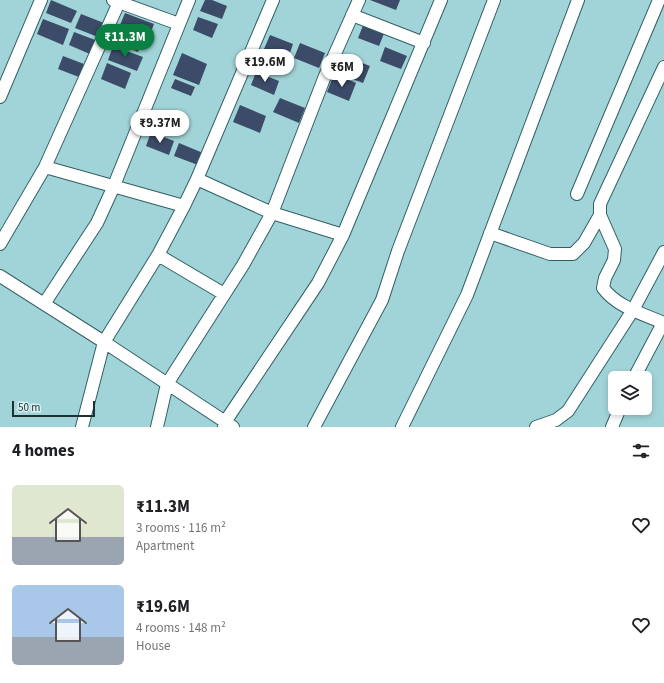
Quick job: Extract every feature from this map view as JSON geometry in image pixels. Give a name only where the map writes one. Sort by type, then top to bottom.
[{"type":"street","points":[[0,97],[41,0]]},
{"type":"street","points":[[44,304],[97,223],[113,188],[189,0]]},
{"type":"street","points":[[82,427],[104,342],[158,255],[198,178],[273,0]]},
{"type":"street","points":[[157,427],[167,384],[224,294],[272,214],[325,76],[359,0]]},
{"type":"street","points":[[0,276],[104,342],[227,425],[318,283],[343,235],[442,0]]},
{"type":"street","points":[[314,427],[382,300],[398,251],[494,0]]},
{"type":"street","points":[[402,427],[466,295],[578,0]]},
{"type":"street","points":[[577,194],[659,0]]},
{"type":"street","points":[[0,244],[45,167],[118,1],[179,24]]},
{"type":"street","points":[[352,15],[424,42]]},
{"type":"street","points":[[638,371],[663,323],[633,310],[609,296],[603,288],[605,278],[614,260],[615,249],[600,216],[600,204],[664,66]]},
{"type":"street","points":[[45,167],[113,188],[184,206]]},
{"type":"street","points":[[198,178],[272,214],[343,235]]},
{"type":"street","points":[[490,233],[550,254],[573,254],[584,243],[600,216]]},
{"type":"street","points":[[536,427],[556,420],[568,411],[633,310],[664,252]]},
{"type":"street","points":[[158,255],[224,294]]},
{"type":"street","points":[[612,427],[617,415]]},
{"type":"building","points":[[51,0],[77,11],[71,23],[46,13]]},
{"type":"building","points":[[205,0],[212,0],[227,6],[222,19],[200,11]]},
{"type":"building","points":[[370,0],[400,0],[396,10]]},
{"type":"building","points":[[125,13],[154,24],[149,37],[120,25]]},
{"type":"building","points":[[81,14],[104,23],[98,37],[75,28]]},
{"type":"building","points":[[198,17],[218,24],[212,38],[193,30]]},
{"type":"building","points":[[43,19],[69,29],[63,45],[37,34]]},
{"type":"building","points":[[364,23],[385,31],[379,46],[358,38]]},
{"type":"building","points":[[121,29],[144,38],[138,52],[116,43]]},
{"type":"building","points":[[74,32],[98,41],[92,55],[69,45]]},
{"type":"building","points":[[270,35],[293,44],[288,59],[264,49]]},
{"type":"building","points":[[300,43],[325,53],[319,68],[294,58]]},
{"type":"building","points":[[113,46],[143,57],[137,71],[108,60]]},
{"type":"building","points":[[385,47],[407,56],[401,69],[380,61]]},
{"type":"building","points":[[182,53],[207,64],[199,85],[173,75]]},
{"type":"building","points":[[63,56],[84,64],[79,77],[58,69]]},
{"type":"building","points":[[344,56],[370,66],[363,83],[337,73]]},
{"type":"building","points":[[107,63],[131,73],[125,89],[101,79]]},
{"type":"building","points":[[256,72],[279,81],[274,95],[251,85]]},
{"type":"building","points":[[334,74],[356,83],[349,101],[327,92]]},
{"type":"building","points":[[175,79],[195,87],[191,96],[171,88]]},
{"type":"building","points":[[280,98],[305,108],[299,123],[273,112]]},
{"type":"building","points":[[240,105],[266,116],[260,133],[233,122]]},
{"type":"building","points":[[151,132],[174,141],[169,155],[146,146]]},
{"type":"building","points":[[179,143],[203,153],[198,165],[174,156]]}]
